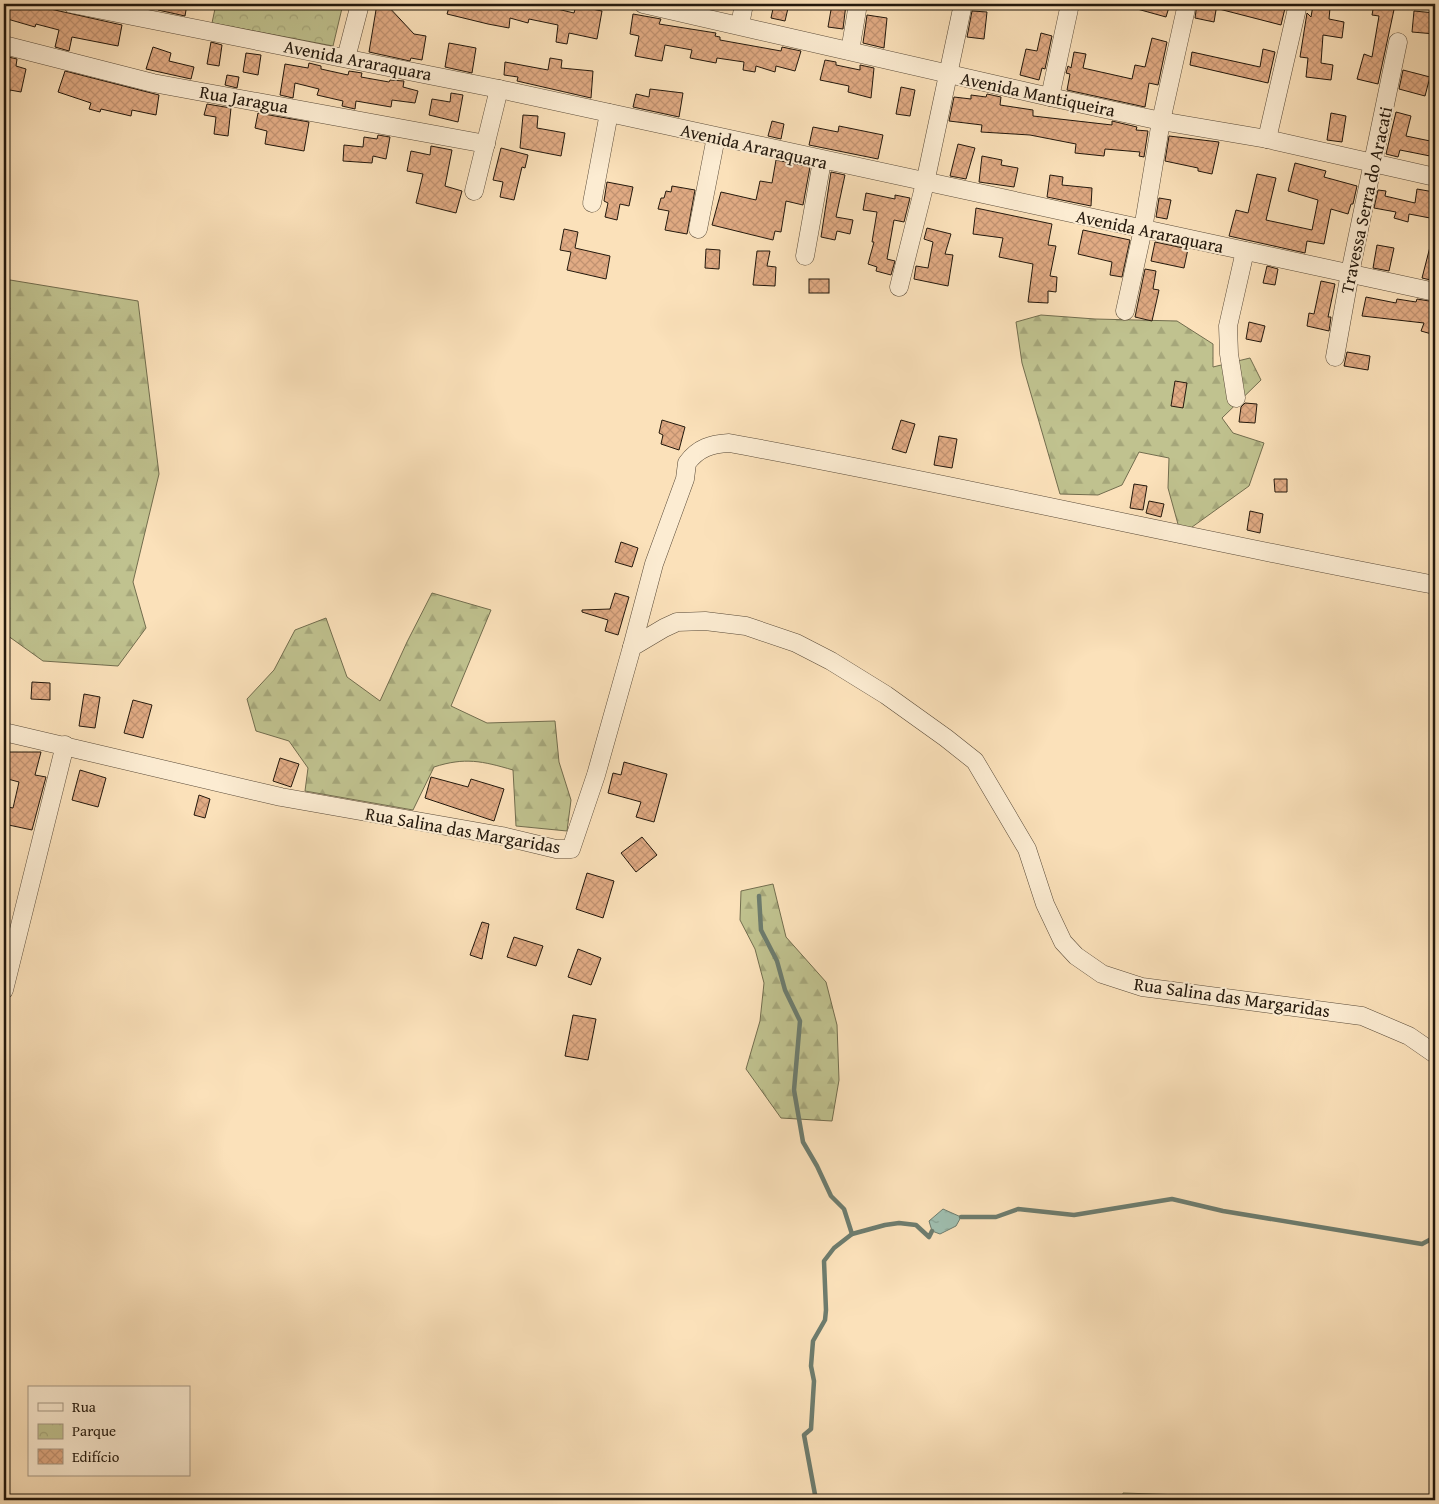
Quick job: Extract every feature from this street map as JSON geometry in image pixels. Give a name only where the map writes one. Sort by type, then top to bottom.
[{"type":"street","name":"Avenida Araraquara","points":[[72,4],[609,112],[716,138],[1435,292]]},
{"type":"street","points":[[346,58],[360,4]]},
{"type":"street","name":"Avenida Mantiqueira","points":[[643,4],[1050,97],[1161,121],[1267,139],[1435,177]]},
{"type":"street","points":[[740,25],[744,4]]},
{"type":"street","points":[[850,51],[858,4]]},
{"type":"street","points":[[899,287],[925,183],[963,4]]},
{"type":"street","points":[[1050,97],[1070,4]]},
{"type":"street","points":[[1125,311],[1144,229],[1161,121],[1187,4]]},
{"type":"street","points":[[1267,139],[1298,4]]},
{"type":"street","name":"Travessa Serra do Aracati","points":[[1335,357],[1350,274],[1398,42]]},
{"type":"street","name":"Rua Jaragua","points":[[4,45],[153,82],[486,144]]},
{"type":"street","points":[[474,192],[499,89]]},
{"type":"street","points":[[592,203],[609,112]]},
{"type":"street","points":[[698,229],[716,138]]},
{"type":"street","points":[[805,256],[822,161]]},
{"type":"street","points":[[1236,398],[1229,354],[1228,326],[1245,251]]},
{"type":"street","points":[[632,647],[654,564],[685,479],[687,463],[706,446],[717,443],[728,443],[842,464],[1314,562],[1435,585]]},
{"type":"street","name":"Rua Salina das Margaridas","points":[[4,732],[281,797],[502,836],[556,849],[571,849],[593,783],[632,647],[678,622],[705,621],[746,626],[804,647],[831,661],[886,695],[975,761],[1027,849],[1045,904],[1064,942],[1076,956],[1102,974],[1142,987],[1362,1016],[1408,1036],[1435,1054]]},
{"type":"street","points":[[4,990],[65,745]]},
{"type":"green space","points":[[216,4],[343,4],[333,46],[212,23]]},
{"type":"green space","points":[[4,279],[138,301],[159,474],[133,582],[146,628],[118,666],[43,661],[4,633]]},
{"type":"green space","points":[[1041,315],[1095,319],[1177,321],[1213,344],[1213,367],[1250,358],[1261,380],[1222,418],[1233,433],[1264,443],[1249,486],[1181,535],[1168,488],[1169,458],[1139,452],[1122,485],[1098,495],[1060,494],[1022,363],[1016,322]]},
{"type":"green space","points":[[432,593],[491,610],[451,706],[487,723],[555,721],[559,762],[571,800],[567,831],[516,826],[513,770],[483,762],[464,761],[434,767],[413,810],[305,791],[308,768],[289,741],[256,731],[247,699],[274,670],[295,630],[326,618],[347,677],[380,701]]},
{"type":"green space","points":[[773,884],[786,937],[826,982],[837,1025],[839,1080],[832,1121],[781,1118],[746,1069],[760,1021],[764,983],[755,949],[740,920],[741,891]]},
{"type":"green space","points":[[1123,1493],[1334,1500],[1122,1500]]},
{"type":"water","points":[[943,1209],[961,1217],[956,1226],[940,1234],[932,1231],[929,1221]]},
{"type":"building","points":[[4,4],[28,4],[122,25],[118,46],[72,37],[69,51],[55,47],[59,30],[36,24],[35,27],[4,18]]},
{"type":"building","points":[[160,4],[187,4],[185,16],[158,10]]},
{"type":"building","points":[[377,4],[386,4],[414,34],[426,36],[422,60],[411,58],[410,61],[369,52]]},
{"type":"building","points":[[450,4],[536,4],[574,13],[576,6],[602,11],[597,39],[569,33],[567,44],[556,42],[558,25],[529,19],[528,23],[510,18],[509,28],[488,24],[447,14]]},
{"type":"building","points":[[774,4],[789,4],[785,21],[771,18]]},
{"type":"building","points":[[832,4],[846,4],[843,29],[828,27]]},
{"type":"building","points":[[1131,4],[1170,4],[1166,17],[1130,7]]},
{"type":"building","points":[[1197,4],[1217,4],[1214,22],[1195,18]]},
{"type":"building","points":[[1220,4],[1286,4],[1281,25],[1219,9]]},
{"type":"building","points":[[1374,4],[1395,5],[1378,84],[1357,79],[1364,54],[1372,57],[1379,16],[1372,15]]},
{"type":"building","points":[[1313,5],[1330,8],[1329,19],[1344,22],[1342,38],[1323,35],[1321,63],[1333,65],[1331,80],[1306,77],[1308,58],[1300,57],[1307,13],[1311,17]]},
{"type":"building","points":[[972,11],[987,12],[984,39],[967,37]]},
{"type":"building","points":[[1414,11],[1435,13],[1435,34],[1412,32]]},
{"type":"building","points":[[633,14],[661,19],[659,24],[716,33],[715,36],[720,37],[720,40],[781,51],[782,47],[801,51],[795,71],[776,66],[775,72],[756,66],[755,72],[743,70],[744,62],[717,58],[716,63],[690,58],[692,50],[665,45],[662,61],[635,56],[639,36],[630,34]]},
{"type":"building","points":[[867,15],[887,18],[884,48],[863,43]]},
{"type":"building","points":[[1041,33],[1052,36],[1045,69],[1042,68],[1039,80],[1020,75],[1026,49],[1037,51]]},
{"type":"building","points":[[1152,38],[1167,42],[1158,85],[1149,83],[1145,107],[1067,90],[1070,74],[1066,73],[1068,66],[1071,68],[1074,52],[1086,54],[1083,68],[1132,79],[1135,65],[1145,67]]},
{"type":"building","points":[[211,42],[222,45],[219,66],[207,64]]},
{"type":"building","points":[[449,43],[476,48],[472,73],[445,67]]},
{"type":"building","points":[[153,47],[171,53],[169,61],[194,67],[191,79],[146,69]]},
{"type":"building","points":[[1263,49],[1275,52],[1268,83],[1190,65],[1192,52],[1260,67]]},
{"type":"building","points":[[246,53],[261,55],[258,75],[243,72]]},
{"type":"building","points":[[4,56],[17,59],[16,66],[26,69],[21,92],[10,90],[9,96],[4,96]]},
{"type":"building","points":[[550,58],[562,60],[561,68],[593,71],[591,98],[517,81],[518,77],[504,75],[505,62],[548,70]]},
{"type":"building","points":[[825,60],[836,62],[836,65],[860,70],[860,65],[874,68],[871,98],[848,92],[849,86],[820,80]]},
{"type":"building","points":[[309,63],[321,66],[321,69],[348,75],[349,71],[362,73],[361,77],[389,82],[390,80],[404,81],[403,87],[418,91],[415,103],[392,100],[391,107],[356,101],[355,109],[342,106],[343,101],[317,95],[319,89],[295,83],[293,98],[280,95],[285,64],[308,68]]},
{"type":"building","points":[[1403,70],[1430,77],[1425,96],[1399,89]]},
{"type":"building","points":[[65,71],[159,95],[156,115],[132,110],[131,116],[101,109],[100,112],[89,109],[91,103],[58,92]]},
{"type":"building","points":[[227,75],[239,77],[237,88],[225,85]]},
{"type":"building","points":[[901,87],[915,90],[910,116],[896,114]]},
{"type":"building","points":[[650,89],[683,93],[679,117],[633,107],[636,94],[649,97]]},
{"type":"building","points":[[451,93],[463,95],[458,122],[429,115],[432,99],[450,102]]},
{"type":"building","points":[[987,94],[1001,97],[1000,105],[1033,110],[1033,116],[1112,125],[1112,121],[1137,127],[1136,130],[1148,131],[1144,157],[1139,156],[1140,152],[1105,149],[1104,156],[1075,153],[1076,144],[1030,135],[981,132],[982,125],[949,121],[954,97],[971,99],[971,95],[986,97]]},
{"type":"building","points":[[207,104],[231,108],[228,136],[214,134],[216,117],[204,115]]},
{"type":"building","points":[[1396,112],[1411,116],[1406,136],[1435,142],[1435,157],[1400,150],[1398,157],[1386,154]]},
{"type":"building","points":[[258,113],[309,122],[304,151],[265,144],[267,131],[255,128]]},
{"type":"building","points":[[1331,113],[1346,116],[1342,142],[1327,140]]},
{"type":"building","points":[[523,115],[538,116],[537,128],[565,133],[561,156],[520,148]]},
{"type":"building","points":[[772,121],[784,124],[781,139],[768,136]]},
{"type":"building","points":[[839,126],[883,135],[878,159],[809,145],[813,127],[838,132]]},
{"type":"building","points":[[378,135],[390,137],[386,159],[373,156],[372,163],[343,161],[344,145],[363,147],[364,137],[377,139]]},
{"type":"building","points":[[1169,136],[1219,142],[1212,174],[1198,171],[1198,168],[1165,161]]},
{"type":"building","points":[[958,144],[975,148],[966,179],[950,176]]},
{"type":"building","points":[[431,146],[452,150],[445,186],[462,191],[456,213],[416,203],[423,174],[407,171],[411,151],[430,155]]},
{"type":"building","points":[[501,148],[528,155],[525,168],[522,167],[514,200],[500,197],[503,182],[493,180]]},
{"type":"building","points":[[982,156],[1002,160],[1001,165],[1018,168],[1014,187],[979,182]]},
{"type":"building","points":[[776,160],[810,167],[803,205],[786,201],[781,232],[775,231],[773,240],[712,225],[721,192],[756,200],[760,181],[772,183]]},
{"type":"building","points":[[1295,163],[1326,171],[1324,177],[1357,186],[1353,204],[1351,204],[1348,214],[1331,209],[1324,244],[1307,241],[1305,253],[1229,236],[1236,210],[1248,213],[1257,174],[1276,178],[1266,220],[1312,230],[1318,200],[1288,191]]},
{"type":"building","points":[[831,172],[845,175],[836,217],[853,220],[850,234],[837,231],[835,240],[821,237]]},
{"type":"building","points":[[1050,175],[1063,177],[1062,185],[1092,188],[1091,206],[1047,197]]},
{"type":"building","points":[[607,182],[633,187],[629,206],[620,204],[617,220],[605,217],[608,203],[604,201]]},
{"type":"building","points":[[672,186],[695,190],[687,234],[665,230],[669,211],[658,209],[661,198],[664,198],[666,191],[671,192]]},
{"type":"building","points":[[1417,189],[1434,192],[1430,218],[1409,214],[1408,222],[1394,218],[1396,212],[1374,208],[1378,190],[1386,191],[1385,196],[1415,203]]},
{"type":"building","points":[[866,193],[895,199],[895,195],[910,198],[904,222],[894,220],[887,259],[895,261],[891,275],[876,271],[877,267],[868,264],[874,242],[872,242],[877,212],[863,210]]},
{"type":"building","points":[[1159,198],[1171,200],[1167,219],[1156,217]]},
{"type":"building","points":[[976,208],[1052,224],[1048,245],[1056,246],[1050,276],[1057,277],[1056,292],[1048,291],[1048,303],[1028,302],[1033,264],[999,257],[1003,238],[973,234]]},
{"type":"building","points":[[927,228],[951,234],[945,254],[953,255],[948,286],[914,279],[916,266],[928,268],[933,242],[924,239]]},
{"type":"building","points":[[564,229],[578,232],[575,248],[610,256],[606,279],[567,270],[571,252],[560,250]]},
{"type":"building","points":[[1083,230],[1130,240],[1122,277],[1110,275],[1112,262],[1078,254]]},
{"type":"building","points":[[1155,242],[1188,249],[1184,268],[1151,261]]},
{"type":"building","points":[[1431,243],[1435,243],[1435,281],[1422,278]]},
{"type":"building","points":[[1377,245],[1394,248],[1389,271],[1373,268]]},
{"type":"building","points":[[706,249],[720,250],[719,269],[705,268]]},
{"type":"building","points":[[757,251],[770,251],[767,266],[776,267],[775,286],[753,285]]},
{"type":"building","points":[[1267,266],[1278,269],[1275,285],[1263,283]]},
{"type":"building","points":[[1145,269],[1156,271],[1153,289],[1159,290],[1152,321],[1135,317]]},
{"type":"building","points":[[809,279],[829,279],[829,293],[809,293]]},
{"type":"building","points":[[1321,281],[1335,284],[1328,317],[1331,317],[1329,331],[1307,326],[1309,313],[1314,314]]},
{"type":"building","points":[[1366,297],[1396,303],[1397,299],[1416,302],[1417,299],[1435,302],[1435,335],[1421,331],[1424,323],[1362,316]]},
{"type":"building","points":[[1249,322],[1265,326],[1261,342],[1246,339]]},
{"type":"building","points":[[1347,352],[1370,356],[1368,370],[1344,366]]},
{"type":"building","points":[[1175,381],[1187,383],[1183,408],[1171,406]]},
{"type":"building","points":[[1245,403],[1257,404],[1255,423],[1239,422],[1241,407]]},
{"type":"building","points":[[662,420],[685,427],[679,450],[661,444],[663,435],[659,433]]},
{"type":"building","points":[[901,420],[915,424],[906,453],[892,449]]},
{"type":"building","points":[[939,436],[957,439],[952,468],[934,465]]},
{"type":"building","points":[[1274,479],[1287,479],[1287,492],[1275,492]]},
{"type":"building","points":[[1134,484],[1147,486],[1143,510],[1130,508]]},
{"type":"building","points":[[1149,501],[1164,504],[1161,517],[1146,513]]},
{"type":"building","points":[[1250,511],[1263,514],[1260,533],[1247,530]]},
{"type":"building","points":[[621,542],[638,548],[632,567],[615,562]]},
{"type":"building","points":[[615,593],[629,597],[618,635],[605,631],[608,620],[582,612],[582,610],[610,609]]},
{"type":"building","points":[[32,682],[50,683],[50,700],[31,699]]},
{"type":"building","points":[[84,694],[100,697],[95,728],[79,726]]},
{"type":"building","points":[[133,700],[152,705],[143,738],[124,733]]},
{"type":"building","points":[[8,752],[41,752],[35,775],[46,777],[32,830],[4,824],[8,807],[13,808],[19,782],[4,778]]},
{"type":"building","points":[[280,758],[299,764],[291,787],[273,781]]},
{"type":"building","points":[[624,762],[667,774],[654,822],[636,817],[641,802],[608,793],[613,773],[621,775]]},
{"type":"building","points":[[80,770],[106,778],[98,807],[72,800]]},
{"type":"building","points":[[431,777],[468,787],[471,779],[504,789],[494,821],[425,798]]},
{"type":"building","points":[[199,795],[210,799],[205,818],[194,815]]},
{"type":"building","points":[[642,837],[657,855],[636,872],[621,853]]},
{"type":"building","points":[[587,873],[614,881],[603,918],[576,909]]},
{"type":"building","points":[[482,922],[489,924],[482,959],[470,955]]},
{"type":"building","points":[[514,937],[543,946],[536,966],[507,957]]},
{"type":"building","points":[[578,949],[601,958],[591,985],[568,977]]},
{"type":"building","points":[[573,1015],[596,1019],[588,1060],[565,1056]]},
{"type":"waterway","points":[[759,896],[761,930],[777,961],[785,990],[800,1021],[794,1090],[803,1142],[831,1196],[844,1209],[852,1234]]},
{"type":"waterway","points":[[961,1217],[996,1217],[1018,1209],[1074,1215],[1172,1199],[1223,1211],[1422,1244],[1435,1237]]},
{"type":"waterway","points":[[816,1500],[804,1435],[811,1429],[814,1381],[811,1366],[813,1341],[825,1320],[824,1261],[834,1248],[852,1234],[899,1223],[916,1225],[929,1237],[932,1231]]}]
